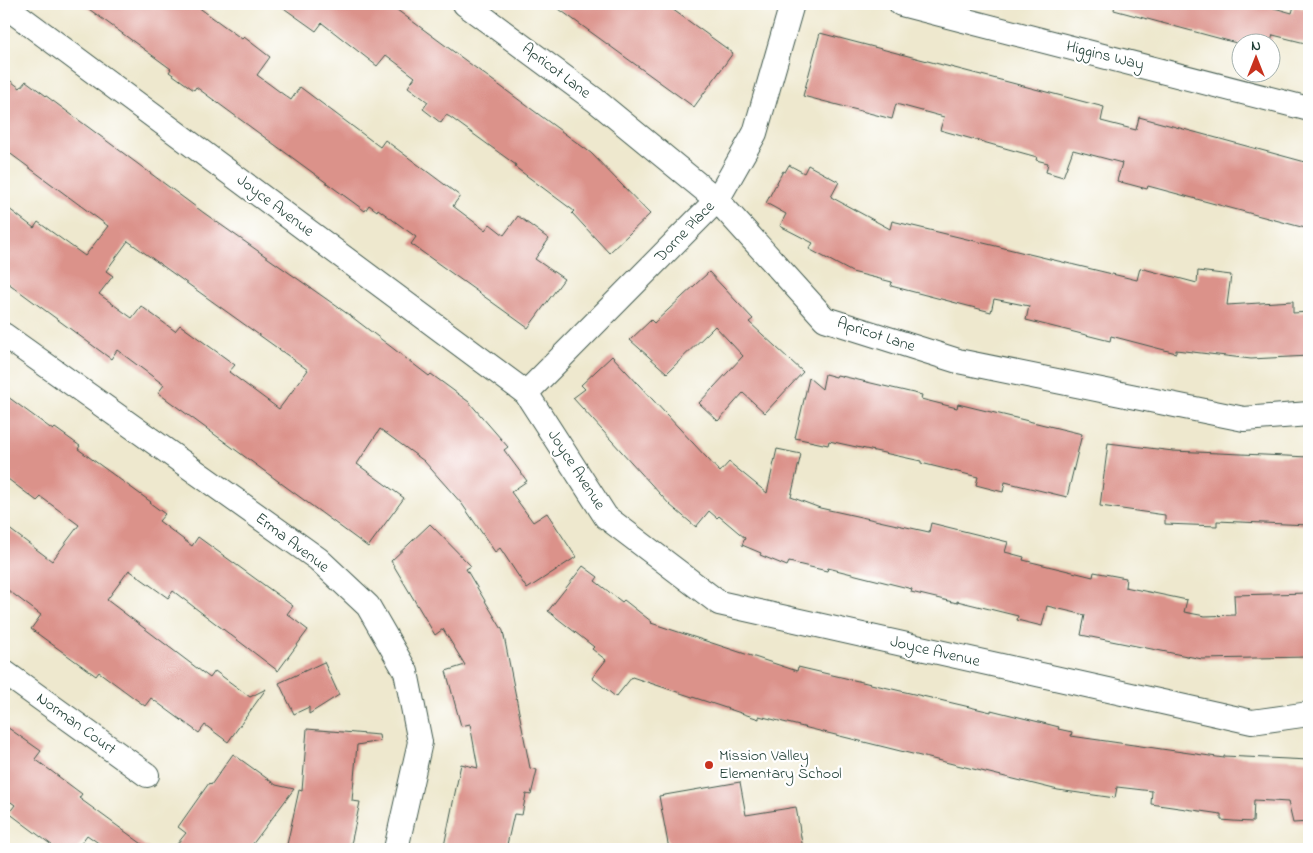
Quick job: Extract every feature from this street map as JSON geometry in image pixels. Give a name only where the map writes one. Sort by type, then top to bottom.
[{"type":"street","name":"Apricot Lane","points":[[465,4],[595,100],[717,200],[825,319],[958,361],[1244,419],[1309,414]]},
{"type":"street","name":"Dorne Place","points":[[526,393],[717,200],[755,133],[792,4]]},
{"type":"street","name":"Higgins Way","points":[[901,4],[1309,109]]},
{"type":"street","name":"Joyce Avenue","points":[[6,7],[526,393],[606,517],[719,604],[1252,722],[1309,714]]},
{"type":"street","name":"Erma Avenue","points":[[4,335],[318,559],[368,606],[406,672],[420,742],[396,849]]},
{"type":"street","name":"Norman Court","points":[[4,672],[147,775]]},
{"type":"building","points":[[82,4],[194,4],[242,39],[244,37],[270,57],[257,75],[291,100],[300,87],[380,147],[385,140],[460,196],[453,206],[485,230],[490,224],[504,235],[518,216],[549,239],[535,259],[564,279],[528,328],[411,244],[416,237],[378,209],[377,211],[369,205],[365,211],[196,87],[194,90],[169,72],[171,69]]},
{"type":"building","points":[[278,4],[389,4],[591,153],[650,214],[609,253],[572,213],[574,211],[515,167],[516,165],[450,117],[446,115],[441,123],[423,109],[428,102],[408,87],[415,77],[386,55],[377,66],[322,23],[316,31]]},
{"type":"building","points":[[552,4],[665,4],[733,53],[694,107]]},
{"type":"building","points":[[1115,4],[1260,4],[1292,13],[1294,6],[1309,10],[1309,44],[1280,37],[1280,32],[1230,32],[1230,41],[1114,10]]},
{"type":"building","points":[[820,33],[1104,107],[1101,121],[1136,130],[1139,117],[1309,163],[1309,211],[1305,228],[1148,186],[1147,189],[1117,181],[1122,163],[1073,150],[1063,177],[1046,172],[1048,163],[1036,160],[1037,157],[940,130],[944,117],[896,104],[892,119],[803,96]]},
{"type":"building","points":[[4,76],[20,88],[26,81],[204,213],[352,317],[429,376],[431,374],[469,402],[508,447],[504,450],[527,481],[511,492],[533,522],[547,513],[576,557],[527,589],[500,548],[495,552],[462,504],[424,461],[380,429],[357,464],[404,498],[368,547],[158,393],[164,385],[117,350],[111,359],[4,280],[4,205],[34,228],[38,222],[85,256],[108,226],[4,149]],"holes":[[[128,241],[308,370],[279,409],[229,372],[235,365],[180,325],[175,331],[141,306],[132,318],[99,294],[113,276],[106,271]]]},
{"type":"building","points":[[789,165],[804,173],[808,165],[839,182],[831,197],[890,229],[892,221],[1137,280],[1140,268],[1197,283],[1198,271],[1231,275],[1227,305],[1293,301],[1293,313],[1309,312],[1309,356],[1251,359],[1176,350],[1176,353],[1111,336],[1110,341],[1026,320],[1029,306],[994,299],[991,312],[891,286],[892,282],[852,272],[809,249],[813,243],[780,226],[786,214],[766,203],[783,171],[785,172]]},
{"type":"building","points":[[709,272],[753,319],[749,322],[803,372],[765,413],[743,393],[718,421],[699,403],[743,356],[715,326],[667,373],[630,340],[651,320],[654,323]]},
{"type":"building","points":[[612,356],[720,472],[729,462],[767,493],[777,449],[801,454],[791,497],[820,508],[929,532],[931,523],[1008,542],[1005,552],[1024,557],[1023,560],[1093,577],[1094,572],[1126,578],[1125,587],[1187,600],[1184,612],[1205,616],[1235,615],[1234,595],[1308,593],[1309,657],[1202,659],[1081,635],[1085,615],[1047,606],[1042,626],[1017,620],[1018,616],[911,592],[912,589],[828,568],[827,571],[789,562],[787,566],[760,555],[761,553],[742,545],[745,538],[719,516],[717,518],[709,511],[696,527],[670,505],[573,398],[585,389],[581,385]]},
{"type":"building","points":[[825,374],[836,377],[837,375],[922,395],[921,399],[957,408],[958,404],[1082,434],[1067,497],[1005,482],[1003,492],[976,485],[978,477],[921,463],[921,461],[829,441],[828,445],[795,438],[809,378],[822,389]]},
{"type":"building","points":[[4,394],[53,430],[55,428],[80,446],[78,449],[151,502],[165,514],[159,521],[192,546],[198,537],[293,606],[287,614],[308,630],[278,671],[173,591],[168,598],[129,570],[107,600],[210,678],[215,671],[250,697],[266,689],[228,742],[205,725],[199,733],[151,698],[145,706],[99,672],[96,676],[31,629],[41,615],[4,587],[4,525],[52,561],[79,525],[41,497],[37,501],[4,476]]},
{"type":"building","points":[[1108,443],[1173,451],[1309,457],[1309,525],[1217,521],[1217,526],[1165,524],[1165,515],[1100,506]]},
{"type":"building","points":[[430,524],[471,566],[466,569],[503,631],[530,768],[537,770],[531,795],[526,794],[522,815],[514,814],[506,849],[460,849],[444,846],[461,764],[478,768],[470,724],[461,726],[446,671],[465,665],[443,629],[435,635],[391,561]]},
{"type":"building","points":[[583,566],[598,577],[595,581],[622,602],[624,600],[651,623],[797,671],[798,667],[991,712],[991,710],[1059,727],[1058,729],[1072,732],[1071,736],[1224,758],[1224,756],[1309,760],[1309,822],[1293,823],[1288,802],[1254,800],[1253,822],[1233,821],[1221,820],[1221,814],[1151,804],[1152,791],[1117,787],[1115,798],[1058,790],[759,716],[759,719],[632,677],[616,697],[592,678],[606,660],[592,649],[594,647],[548,611]]},
{"type":"building","points":[[324,662],[339,695],[309,714],[309,707],[294,714],[279,683]]},
{"type":"building","points":[[4,725],[41,751],[35,759],[82,794],[79,798],[149,849],[107,849],[87,835],[77,849],[57,849],[9,813],[15,805],[4,797]]},
{"type":"building","points":[[307,729],[379,735],[380,741],[357,745],[352,801],[360,802],[350,849],[286,849],[299,790],[302,791]]},
{"type":"building","points":[[233,754],[276,785],[294,789],[249,849],[173,849],[186,833],[178,827],[209,783],[211,785]]},
{"type":"building","points":[[740,782],[746,815],[796,807],[803,849],[669,849],[659,796]]},
{"type":"place","name":"Mission Valley Elementary School","points":[[709,765]]}]
